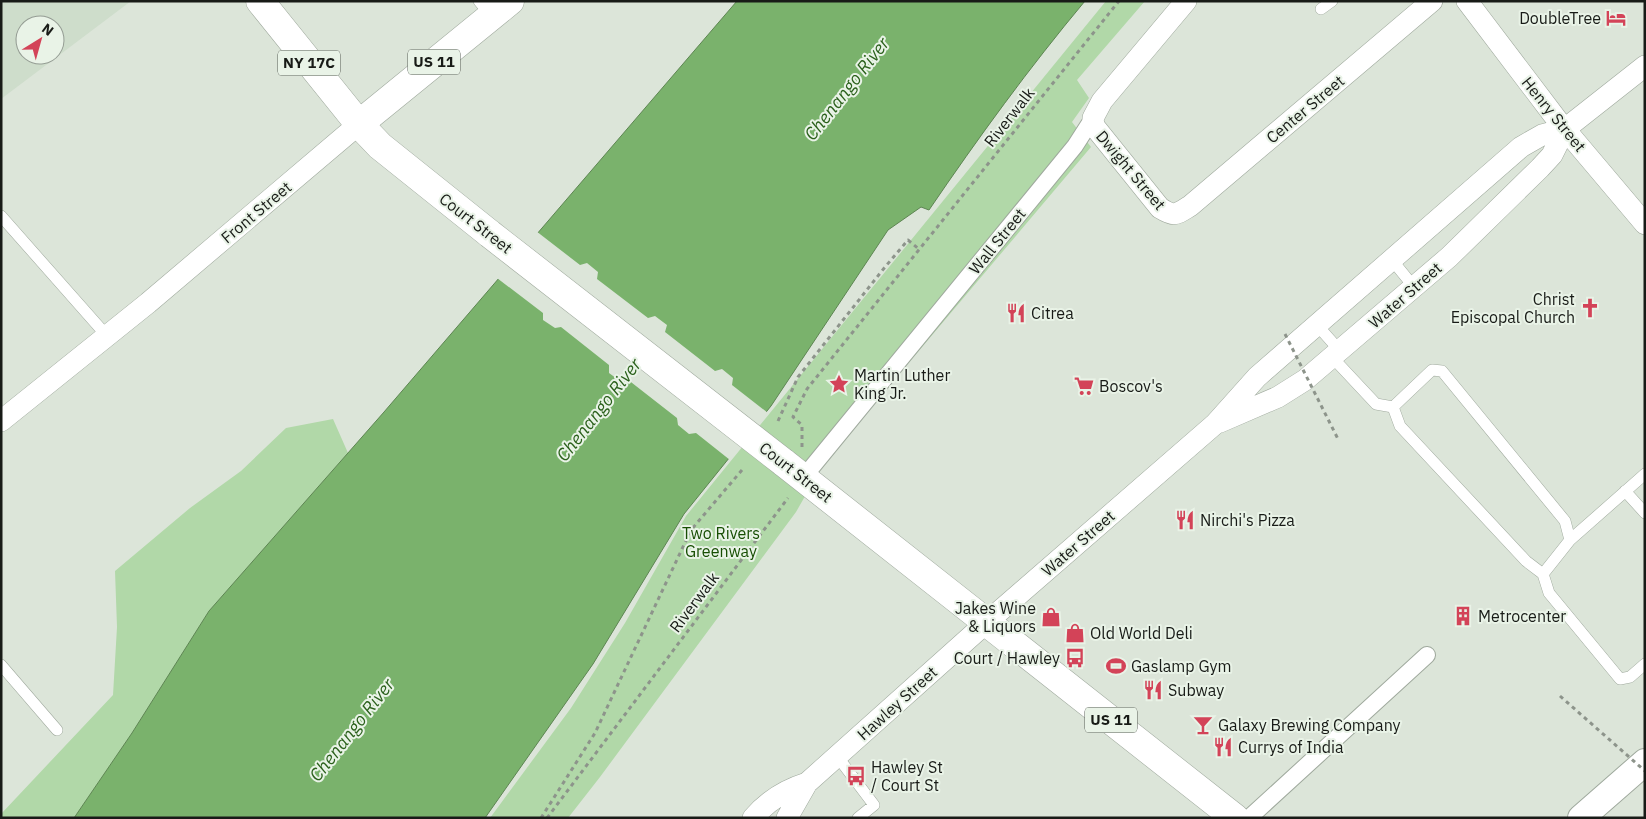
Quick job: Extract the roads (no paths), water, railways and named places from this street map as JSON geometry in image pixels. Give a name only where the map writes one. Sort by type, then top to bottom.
[{"type":"main road","name":"NY 17C","points":[[260,1],[359,124]]},
{"type":"main road","name":"Front Street","points":[[359,124],[493,6]]},
{"type":"main road","name":"Court Street","points":[[359,124],[389,154],[1235,818]]},
{"type":"street","name":"Wall Street","points":[[793,470],[1075,146],[1102,101],[1186,1]]},
{"type":"street","name":"Center Street","points":[[1176,214],[1190,206],[1432,1]]},
{"type":"street","name":"Henry Street","points":[[1467,1],[1565,129],[1645,224]]},
{"type":"street","name":"Water Street","points":[[987,622],[1216,424],[1257,377],[1521,147],[1542,135],[1565,129],[1645,66]]},
{"type":"street","name":"Dwight Street","points":[[1092,118],[1094,126],[1160,208],[1171,215],[1176,214]]},
{"type":"street","name":"Front Street","points":[[1,422],[107,336],[359,124]]},
{"type":"street","name":"Water Street","points":[[1216,424],[1278,397],[1305,380],[1336,354],[1449,257],[1540,168],[1552,155],[1565,129]]},
{"type":"street","name":"Hawley Street","points":[[753,818],[780,794],[807,783],[987,622]]},
{"type":"street","points":[[1249,818],[1428,655]]},
{"type":"street","points":[[1581,818],[1645,762]]},
{"type":"street","name":"Hawley Street","points":[[787,818],[807,783]]},
{"type":"lane","points":[[1321,9],[1332,1]]},
{"type":"lane","points":[[1,216],[107,336]]},
{"type":"lane","points":[[1392,260],[1414,286]]},
{"type":"lane","points":[[1317,325],[1336,354],[1376,404],[1393,407]]},
{"type":"lane","points":[[1393,407],[1432,370],[1442,371],[1565,520],[1570,540]]},
{"type":"lane","points":[[1393,407],[1400,426],[1526,561],[1543,574],[1549,593],[1620,679],[1630,677],[1645,664]]},
{"type":"lane","points":[[1543,574],[1570,540],[1645,474]]},
{"type":"lane","points":[[1625,491],[1645,514]]},
{"type":"lane","points":[[1,665],[57,730]]},
{"type":"lane","points":[[838,756],[874,805],[858,818]]},
{"type":"water","name":"Chenango River","points":[[737,1],[1085,1],[1004,104],[929,210],[921,207],[888,230],[771,406],[684,514],[593,664],[485,818],[74,818],[132,733],[209,611],[384,412]]},
{"type":"place","name":"DoubleTree","points":[[1616,18]]},
{"type":"place","name":"Christ Episcopal Church","points":[[1590,308]]},
{"type":"place","name":"Citrea","points":[[1016,313]]},
{"type":"place","name":"Martin Luther King Jr.","points":[[839,384]]},
{"type":"place","name":"Boscov's","points":[[1084,386]]},
{"type":"place","name":"Nirchi's Pizza","points":[[1185,520]]},
{"type":"place","name":"Metrocenter","points":[[1463,616]]},
{"type":"place","name":"Jakes Wine & Liquors","points":[[1051,617]]},
{"type":"place","name":"Old World Deli","points":[[1075,633]]},
{"type":"place","name":"Court / Hawley","points":[[1075,658]]},
{"type":"place","name":"Gaslamp Gym","points":[[1116,666]]},
{"type":"place","name":"Subway","points":[[1153,690]]},
{"type":"place","name":"Galaxy Brewing Company","points":[[1203,725]]},
{"type":"place","name":"Currys of India","points":[[1223,747]]},
{"type":"place","name":"Hawley St / Court St","points":[[856,776]]},
{"type":"park label","name":"Two Rivers Greenway","points":[[721,542]]}]
